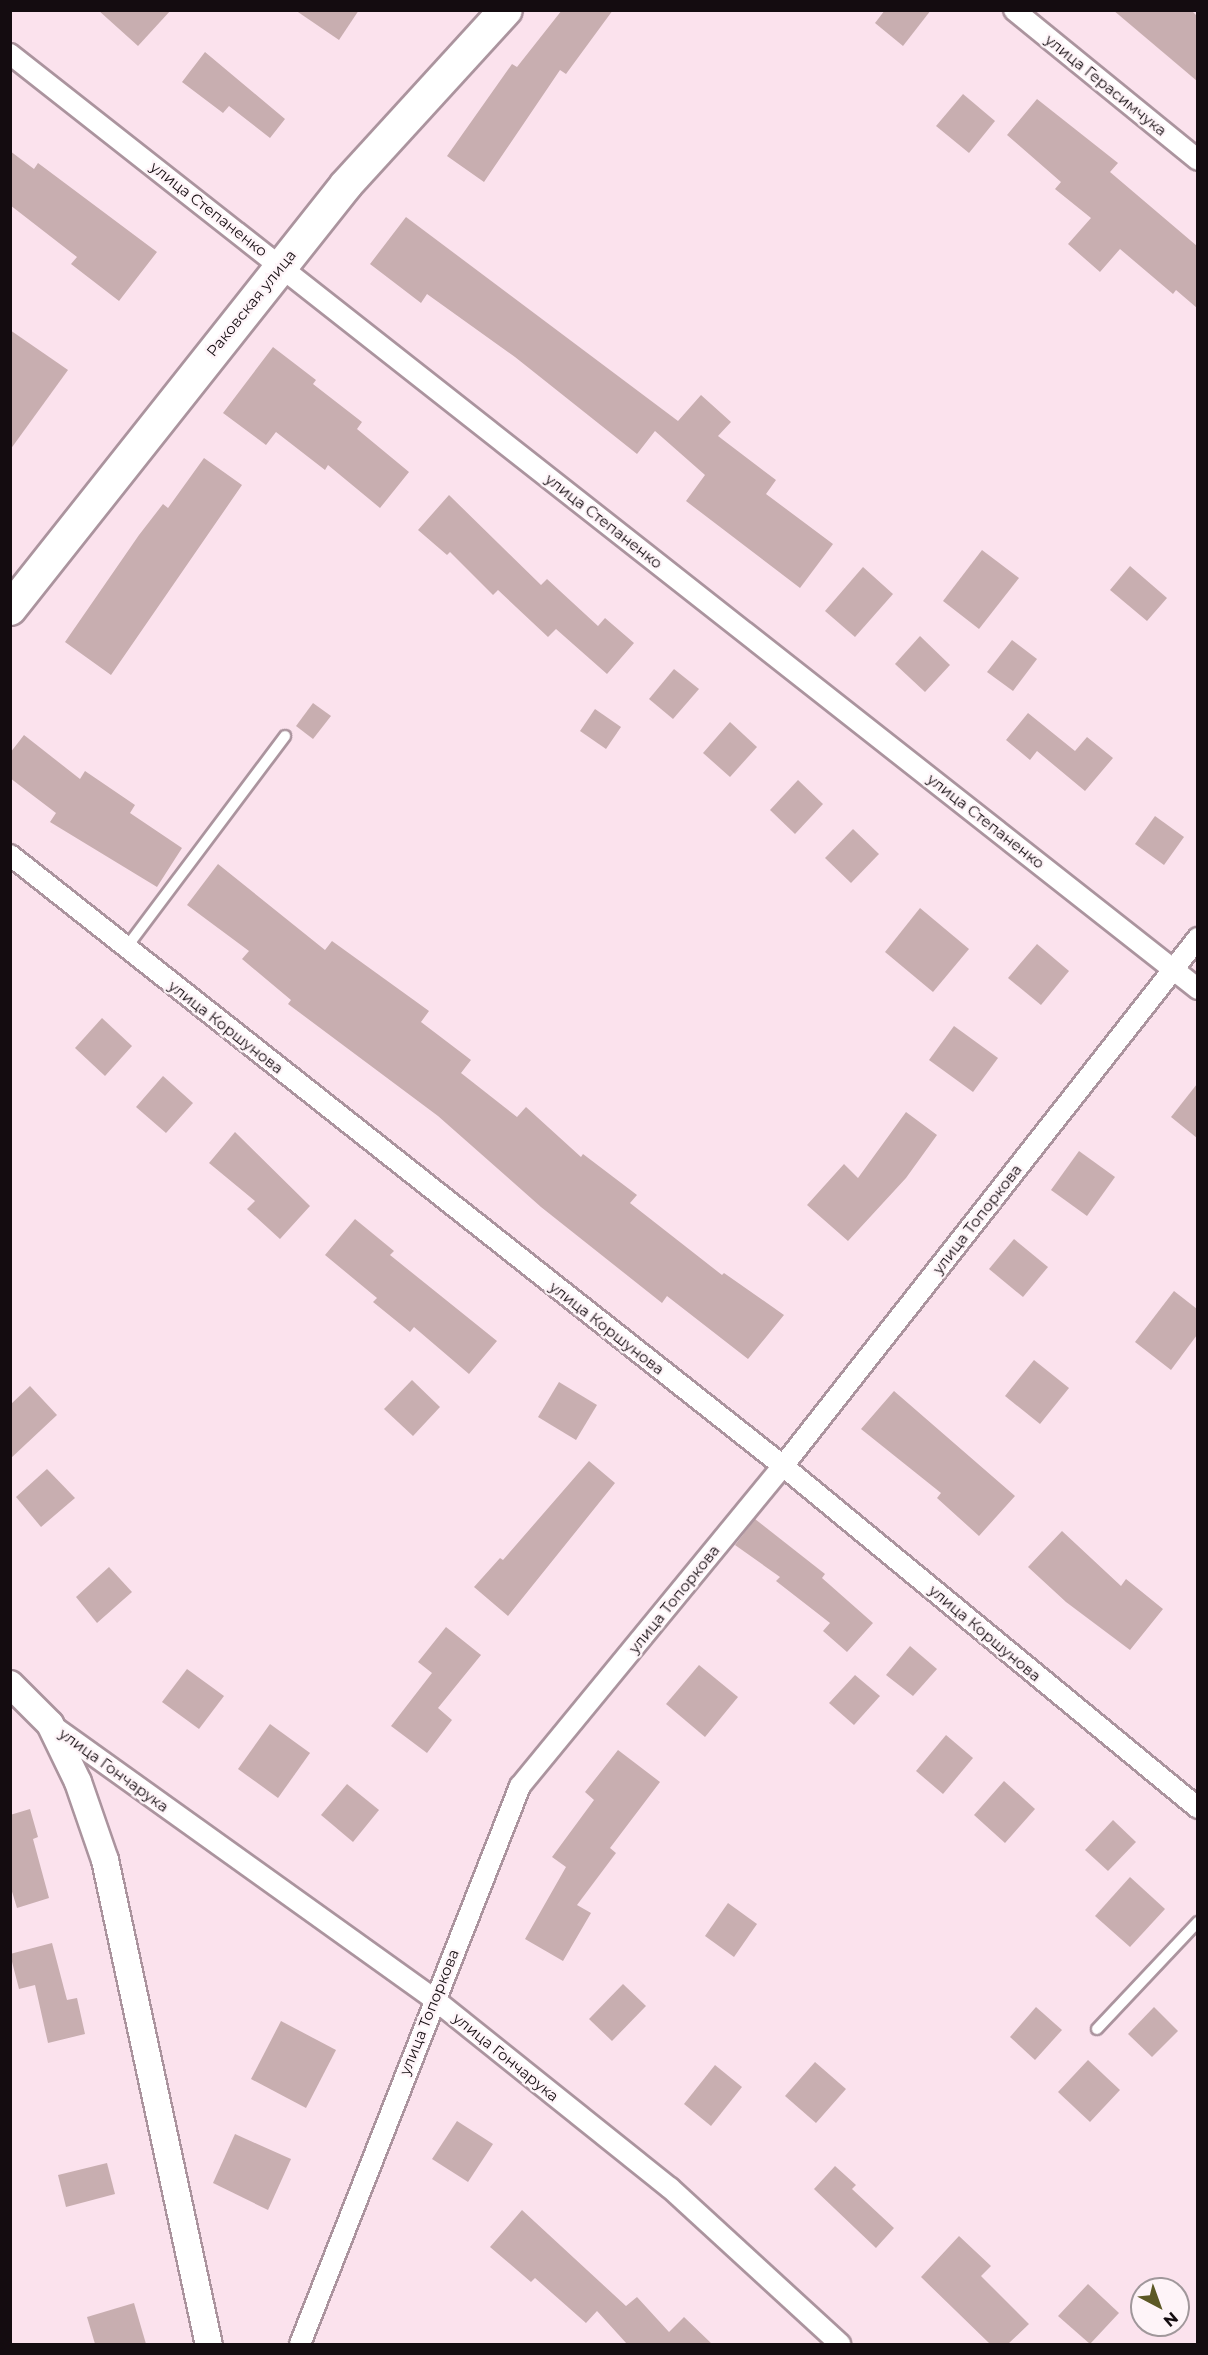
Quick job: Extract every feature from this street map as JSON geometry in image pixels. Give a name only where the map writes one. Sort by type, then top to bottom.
[{"type":"main road","name":"Раковская улица","points":[[10,609],[346,185],[506,10]]},
{"type":"street","name":"улица Герасимчука","points":[[1014,10],[1197,160]]},
{"type":"street","name":"улица Степаненко","points":[[10,54],[281,265],[1197,989]]},
{"type":"street","name":"улица Коршунова","points":[[10,855],[783,1466],[1197,1808]]},
{"type":"street","name":"улица Топоркова","points":[[300,2344],[434,1999],[520,1786],[783,1466],[1197,938]]},
{"type":"street","name":"улица Гончарука","points":[[10,1684],[50,1724],[434,1999],[670,2188],[840,2344]]},
{"type":"street","points":[[50,1724],[78,1782],[105,1860],[209,2344]]},
{"type":"lane","points":[[126,948],[285,736]]},
{"type":"lane","points":[[1097,2029],[1197,1922]]},
{"type":"building","points":[[98,10],[171,10],[138,46]]},
{"type":"building","points":[[295,10],[359,10],[339,40]]},
{"type":"building","points":[[562,10],[613,10],[566,74],[560,70],[484,182],[447,156],[512,64],[517,67]]},
{"type":"building","points":[[885,10],[931,10],[903,46],[875,23]]},
{"type":"building","points":[[1113,10],[1191,10],[1197,16],[1197,81]]},
{"type":"building","points":[[205,52],[285,119],[270,138],[229,106],[223,113],[182,82]]},
{"type":"building","points":[[963,94],[995,121],[969,153],[936,126]]},
{"type":"building","points":[[1037,99],[1118,163],[1110,172],[1197,246],[1197,308],[1176,290],[1173,294],[1120,249],[1100,272],[1068,244],[1091,218],[1055,189],[1061,182],[1007,135]]},
{"type":"building","points":[[10,151],[34,169],[38,163],[157,252],[119,301],[71,264],[77,257],[10,205]]},
{"type":"building","points":[[406,217],[678,421],[701,395],[731,422],[718,436],[776,480],[766,494],[833,544],[800,588],[686,501],[705,475],[655,431],[637,454],[515,357],[427,294],[421,303],[370,264]]},
{"type":"building","points":[[10,330],[68,370],[10,450]]},
{"type":"building","points":[[273,347],[316,380],[313,384],[362,422],[357,429],[409,472],[380,508],[328,465],[325,470],[276,432],[266,445],[223,413]]},
{"type":"building","points":[[204,458],[242,485],[111,675],[65,642],[139,535],[163,504],[168,508]]},
{"type":"building","points":[[449,495],[541,585],[547,579],[598,626],[605,618],[634,643],[607,674],[556,629],[548,637],[498,590],[493,595],[450,552],[447,555],[418,530]]},
{"type":"building","points":[[982,550],[1019,578],[979,629],[943,601]]},
{"type":"building","points":[[1130,566],[1167,598],[1147,621],[1110,590]]},
{"type":"building","points":[[863,567],[893,594],[855,637],[825,611]]},
{"type":"building","points":[[920,636],[950,665],[925,692],[895,664]]},
{"type":"building","points":[[1012,640],[1037,659],[1013,691],[987,672]]},
{"type":"building","points":[[674,669],[699,689],[673,719],[649,699]]},
{"type":"building","points":[[313,703],[331,716],[313,739],[296,726]]},
{"type":"building","points":[[595,709],[621,727],[606,749],[580,731]]},
{"type":"building","points":[[1028,713],[1075,751],[1087,737],[1113,758],[1085,791],[1037,751],[1030,760],[1006,740]]},
{"type":"building","points":[[730,722],[757,747],[730,777],[703,753]]},
{"type":"building","points":[[24,735],[80,779],[85,771],[135,805],[130,813],[182,848],[157,887],[50,822],[56,813],[10,778],[10,753]]},
{"type":"building","points":[[798,780],[823,804],[795,834],[770,810]]},
{"type":"building","points":[[1155,816],[1184,837],[1164,865],[1135,844]]},
{"type":"building","points":[[853,829],[879,854],[851,883],[825,858]]},
{"type":"building","points":[[218,864],[325,950],[332,941],[429,1011],[421,1022],[471,1060],[461,1073],[517,1117],[526,1107],[581,1157],[583,1154],[637,1195],[630,1203],[722,1275],[724,1273],[784,1315],[748,1359],[667,1296],[662,1303],[541,1207],[438,1116],[288,1004],[291,1000],[242,959],[249,951],[187,905]]},
{"type":"building","points":[[920,908],[969,949],[933,992],[885,952]]},
{"type":"building","points":[[1037,944],[1069,971],[1041,1005],[1008,978]]},
{"type":"building","points":[[102,1018],[132,1046],[105,1076],[75,1048]]},
{"type":"building","points":[[954,1026],[998,1058],[973,1092],[929,1060]]},
{"type":"building","points":[[163,1076],[193,1103],[166,1133],[136,1107]]},
{"type":"building","points":[[1197,1084],[1197,1138],[1171,1117]]},
{"type":"building","points":[[906,1112],[937,1135],[906,1178],[848,1241],[807,1205],[844,1164],[858,1178]]},
{"type":"building","points":[[235,1132],[310,1206],[280,1239],[247,1209],[255,1201],[209,1163]]},
{"type":"building","points":[[1079,1151],[1115,1177],[1087,1216],[1051,1190]]},
{"type":"building","points":[[355,1219],[394,1251],[390,1255],[497,1341],[469,1374],[414,1327],[410,1332],[373,1302],[377,1298],[325,1255]]},
{"type":"building","points":[[1014,1239],[1048,1267],[1023,1297],[989,1269]]},
{"type":"building","points":[[1174,1291],[1197,1309],[1197,1335],[1171,1370],[1135,1342]]},
{"type":"building","points":[[1034,1360],[1069,1388],[1040,1424],[1005,1396]]},
{"type":"building","points":[[412,1380],[440,1407],[413,1436],[384,1409]]},
{"type":"building","points":[[559,1382],[597,1405],[576,1440],[538,1417]]},
{"type":"building","points":[[30,1386],[57,1415],[10,1459],[10,1405]]},
{"type":"building","points":[[894,1391],[1015,1496],[979,1536],[937,1498],[941,1493],[861,1429]]},
{"type":"building","points":[[589,1461],[615,1483],[508,1616],[474,1587],[500,1558],[503,1560]]},
{"type":"building","points":[[47,1469],[75,1498],[41,1527],[16,1497]]},
{"type":"building","points":[[755,1519],[825,1574],[822,1578],[873,1623],[847,1652],[823,1631],[830,1623],[776,1581],[780,1577],[735,1545]]},
{"type":"building","points":[[1062,1531],[1121,1586],[1126,1579],[1163,1609],[1130,1650],[1066,1602],[1028,1567]]},
{"type":"building","points":[[109,1567],[132,1592],[97,1623],[76,1597]]},
{"type":"building","points":[[446,1627],[481,1655],[438,1708],[452,1720],[427,1753],[391,1726],[432,1673],[418,1662]]},
{"type":"building","points":[[910,1646],[937,1669],[913,1696],[886,1675]]},
{"type":"building","points":[[699,1665],[738,1697],[705,1737],[666,1704]]},
{"type":"building","points":[[187,1669],[224,1696],[199,1729],[162,1702]]},
{"type":"building","points":[[855,1675],[880,1696],[854,1725],[829,1703]]},
{"type":"building","points":[[270,1724],[310,1753],[278,1798],[238,1769]]},
{"type":"building","points":[[946,1735],[973,1758],[943,1794],[916,1771]]},
{"type":"building","points":[[618,1750],[660,1782],[610,1848],[616,1853],[577,1905],[591,1913],[563,1961],[525,1939],[566,1867],[552,1857],[594,1800],[585,1792]]},
{"type":"building","points":[[1004,1781],[1035,1809],[1005,1843],[974,1815]]},
{"type":"building","points":[[347,1784],[379,1810],[353,1842],[321,1815]]},
{"type":"building","points":[[30,1809],[38,1837],[33,1839],[49,1898],[17,1908],[10,1885],[10,1815]]},
{"type":"building","points":[[1113,1820],[1136,1842],[1108,1871],[1085,1850]]},
{"type":"building","points":[[1130,1877],[1165,1909],[1130,1947],[1095,1916]]},
{"type":"building","points":[[728,1903],[757,1924],[734,1957],[705,1936]]},
{"type":"building","points":[[52,1943],[67,2000],[77,1998],[85,2034],[48,2043],[35,1985],[19,1989],[10,1954]]},
{"type":"building","points":[[623,1984],[646,2006],[612,2041],[589,2019]]},
{"type":"building","points":[[1036,2007],[1062,2030],[1035,2060],[1010,2037]]},
{"type":"building","points":[[1154,2007],[1178,2031],[1152,2057],[1128,2034]]},
{"type":"building","points":[[281,2021],[336,2050],[306,2108],[251,2079]]},
{"type":"building","points":[[1088,2060],[1120,2090],[1090,2122],[1058,2092]]},
{"type":"building","points":[[815,2062],[846,2089],[816,2123],[785,2096]]},
{"type":"building","points":[[715,2065],[742,2087],[711,2126],[684,2104]]},
{"type":"building","points":[[457,2121],[493,2144],[468,2182],[432,2159]]},
{"type":"building","points":[[235,2134],[291,2159],[268,2210],[213,2183]]},
{"type":"building","points":[[107,2163],[115,2194],[66,2207],[58,2175]]},
{"type":"building","points":[[835,2166],[856,2185],[852,2189],[894,2228],[876,2248],[814,2189]]},
{"type":"building","points":[[522,2210],[626,2306],[637,2297],[669,2332],[684,2317],[712,2344],[627,2344],[597,2311],[586,2323],[535,2278],[531,2282],[490,2247]]},
{"type":"building","points":[[959,2236],[991,2266],[981,2276],[1029,2324],[1008,2344],[990,2344],[921,2277]]},
{"type":"building","points":[[1088,2284],[1119,2313],[1090,2344],[1058,2316]]},
{"type":"building","points":[[134,2303],[146,2344],[95,2344],[87,2317]]}]
